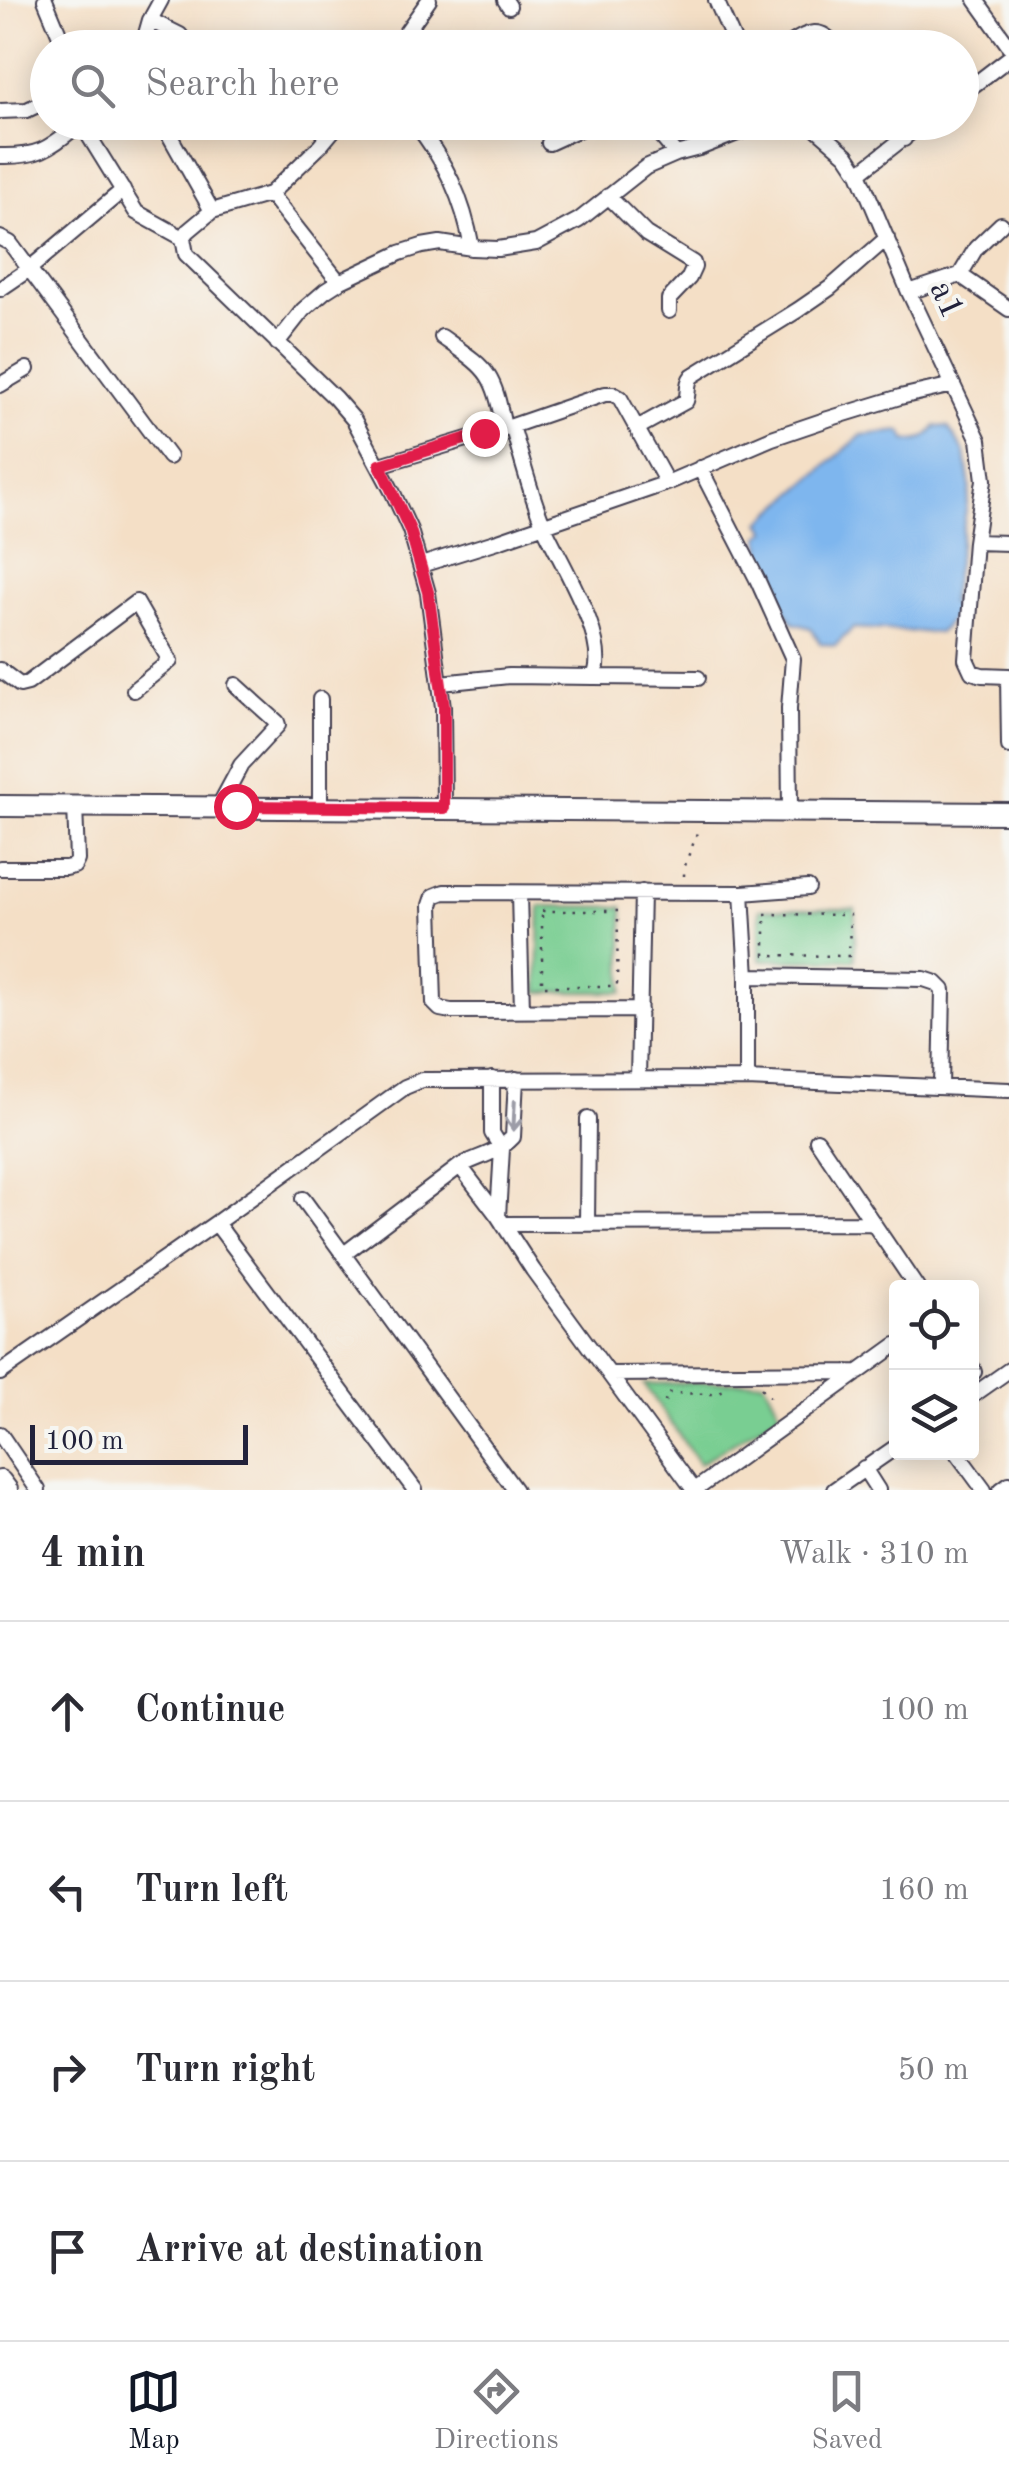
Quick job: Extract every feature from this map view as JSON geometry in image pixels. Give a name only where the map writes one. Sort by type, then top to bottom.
[{"type":"main road","points":[[0,1482],[6,1490]]},
{"type":"street","points":[[45,0],[58,30]]},
{"type":"street","points":[[147,30],[161,0]]},
{"type":"street","points":[[408,30],[429,0]]},
{"type":"street","points":[[716,0],[729,30]]},
{"type":"street","points":[[976,0],[1009,46]]},
{"type":"street","points":[[150,20],[170,30]]},
{"type":"street","points":[[979,81],[1009,58]]},
{"type":"street","points":[[0,111],[30,109]]},
{"type":"street","points":[[0,156],[30,156],[59,140]]},
{"type":"street","points":[[92,140],[136,212],[183,238]]},
{"type":"street","points":[[174,140],[212,210]]},
{"type":"street","points":[[325,140],[270,194],[212,210],[183,238],[186,254],[354,420],[410,530],[428,592],[440,683],[445,732],[444,808]]},
{"type":"street","points":[[428,140],[455,185],[472,248]]},
{"type":"street","points":[[550,144],[558,140]]},
{"type":"street","points":[[664,140],[676,154]]},
{"type":"street","points":[[277,343],[303,310],[339,282],[422,246],[452,243],[498,249],[536,243],[579,220],[646,166],[720,140]]},
{"type":"street","points":[[829,140],[860,172],[901,140]]},
{"type":"street","name":"a1","points":[[860,172],[909,292],[979,440],[984,480],[966,659],[972,672],[1009,676]]},
{"type":"street","points":[[0,289],[123,190]]},
{"type":"street","points":[[270,194],[339,282]]},
{"type":"street","points":[[608,196],[646,234],[692,262],[694,268],[689,278],[670,299],[670,310]]},
{"type":"street","points":[[909,292],[960,275],[976,248],[1000,224]]},
{"type":"street","points":[[0,238],[10,243],[169,457]]},
{"type":"street","points":[[638,428],[686,401],[692,376],[830,288],[887,238]]},
{"type":"street","points":[[960,275],[1009,309]]},
{"type":"street","points":[[442,337],[490,375],[544,525],[596,642],[599,666],[594,677]]},
{"type":"street","points":[[0,384],[27,369]]},
{"type":"street","points":[[421,565],[667,483],[772,438],[900,397],[953,385]]},
{"type":"street","points":[[380,465],[613,394],[620,398],[667,483]]},
{"type":"street","points":[[700,468],[757,578],[793,659],[789,708],[790,811]]},
{"type":"street","points":[[975,542],[1009,543]]},
{"type":"street","points":[[0,670],[20,684],[28,683],[136,602],[170,661],[134,690]]},
{"type":"street","points":[[440,683],[510,676],[698,678]]},
{"type":"street","points":[[1009,676],[1009,746]]},
{"type":"street","points":[[219,806],[241,766],[278,725],[236,685]]},
{"type":"street","points":[[320,699],[320,807]]},
{"type":"street","points":[[0,868],[74,866],[78,860],[75,805]]},
{"type":"street","points":[[0,806],[1009,813]]},
{"type":"street","points":[[640,1010],[440,1009],[434,1002],[434,896],[444,892],[742,893],[808,888]]},
{"type":"street","points":[[638,1079],[642,892]]},
{"type":"street","points":[[742,893],[747,1079]]},
{"type":"street","points":[[518,894],[522,1010]]},
{"type":"street","points":[[747,976],[936,982],[943,990],[941,1087]]},
{"type":"street","points":[[492,1079],[492,1133],[502,1149],[501,1220]]},
{"type":"street","points":[[344,1254],[460,1166],[502,1149],[513,1137],[516,1079]]},
{"type":"street","points":[[0,1373],[405,1087],[422,1080],[747,1079],[1009,1090]]},
{"type":"street","points":[[587,1224],[588,1119]]},
{"type":"street","points":[[817,1140],[912,1280]]},
{"type":"street","points":[[460,1166],[694,1490],[889,1350]]},
{"type":"street","points":[[303,1198],[515,1490]]},
{"type":"street","points":[[501,1220],[587,1224],[874,1224]]},
{"type":"street","points":[[216,1223],[415,1490]]},
{"type":"street","points":[[979,1391],[1009,1370]]},
{"type":"street","points":[[609,1374],[859,1372]]},
{"type":"street","points":[[0,1434],[38,1490]]},
{"type":"street","points":[[834,1490],[889,1452]]},
{"type":"street","points":[[962,1460],[984,1490]]},
{"type":"street","points":[[864,1468],[878,1490]]},
{"type":"street","points":[[1001,1490],[1009,1484]]},
{"type":"path","points":[[684,892],[684,870],[697,833],[699,810]]},
{"type":"path","points":[[542,910],[604,910],[618,910],[618,986],[542,986],[542,910]]},
{"type":"path","points":[[604,910],[604,919]]},
{"type":"path","points":[[765,914],[850,915],[849,956],[764,956],[765,914]]},
{"type":"path","points":[[665,1402],[666,1393],[714,1394],[734,1387]]},
{"type":"path","points":[[759,1387],[766,1390],[769,1403]]},
{"type":"green space","points":[[540,906],[623,907],[623,992],[538,992]]},
{"type":"green space","points":[[760,909],[855,909],[855,960],[760,960]]},
{"type":"green space","points":[[764,1381],[781,1413],[699,1464],[644,1384]]},
{"type":"water","points":[[936,426],[948,427],[965,453],[970,487],[950,603],[957,612],[939,633],[853,628],[835,646],[820,643],[811,628],[793,623],[765,576],[760,536],[767,531],[761,522],[862,435],[902,431],[906,440],[915,441]]},
{"type":"route","points":[[236,806],[444,808],[444,707],[428,592],[410,530],[380,465],[484,433]]}]
